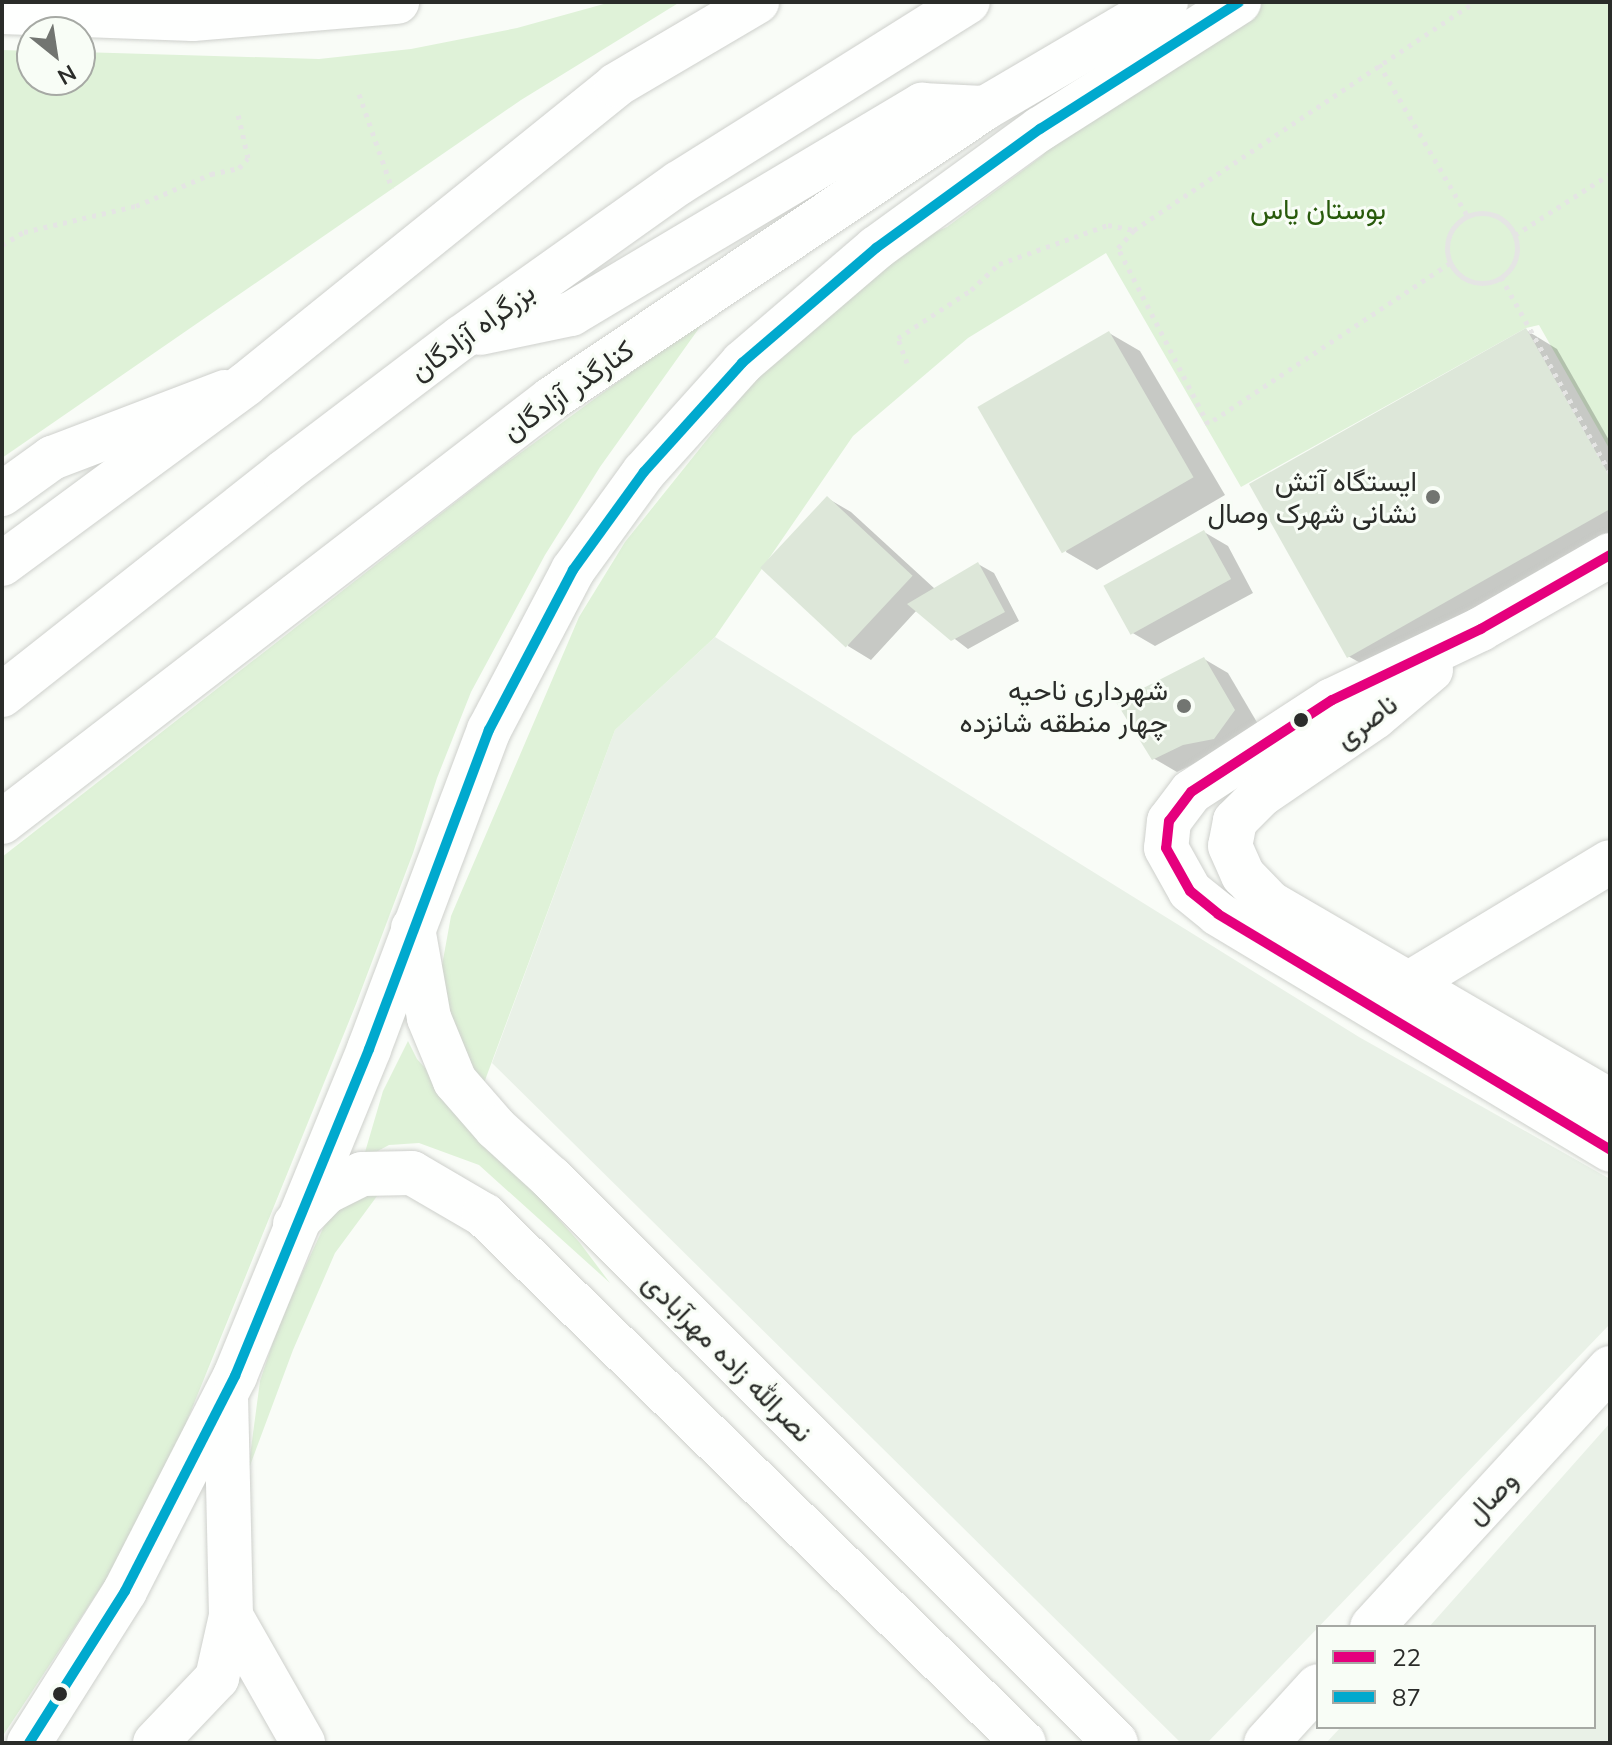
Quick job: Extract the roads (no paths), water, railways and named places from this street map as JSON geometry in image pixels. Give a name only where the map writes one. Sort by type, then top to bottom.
[{"type":"main road","points":[[141,2],[193,19]]},
{"type":"main road","points":[[2,12],[193,19],[397,2]]},
{"type":"main road","points":[[2,564],[246,384],[616,85],[757,2]]},
{"type":"main road","name":"بزرگراه آزادگان","points":[[2,695],[284,472],[462,337],[679,183],[968,2]]},
{"type":"main road","name":"کنارگذر آزادگان","points":[[2,822],[551,399],[985,108],[1166,2]]},
{"type":"main road","points":[[29,1743],[125,1591],[226,1395],[369,1049],[489,730],[573,570],[644,472],[742,363],[876,248],[1040,129],[1239,2]]},
{"type":"main road","points":[[462,337],[571,314],[922,105],[985,108]]},
{"type":"main road","points":[[2,494],[52,458],[246,384]]},
{"type":"main road","points":[[1481,629],[1610,555]]},
{"type":"main road","name":"ناصری","points":[[1481,629],[1375,717],[1261,795],[1235,821],[1230,846],[1243,875],[1270,903],[1411,982],[1610,1101]]},
{"type":"main road","name":"ناصری","points":[[1481,629],[1332,700],[1191,792],[1169,821],[1166,848],[1190,891],[1218,914],[1610,1150]]},
{"type":"main road","points":[[1411,982],[1610,862]]},
{"type":"main road","name":"نصرالله زاده مهرآبادی","points":[[413,928],[429,1018],[455,1081],[496,1128],[551,1178],[1116,1743]]},
{"type":"main road","points":[[295,1224],[326,1192],[362,1174],[412,1173],[484,1215],[1024,1743]]},
{"type":"main road","name":"وصال","points":[[1374,1625],[1610,1368]]},
{"type":"main road","points":[[155,1743],[217,1678],[231,1616],[226,1395]]},
{"type":"main road","points":[[231,1616],[303,1743]]},
{"type":"main road","points":[[1266,1743],[1316,1688]]},
{"type":"place","name":"ایستگاه آتش نشانی شهرک وصال","points":[[1433,497]]},
{"type":"place","name":"شهرداری ناحیه چهار منطقه شانزده","points":[[1184,706]]},
{"type":"park label","name":"بوستان یاس","points":[[1318,209]]}]
